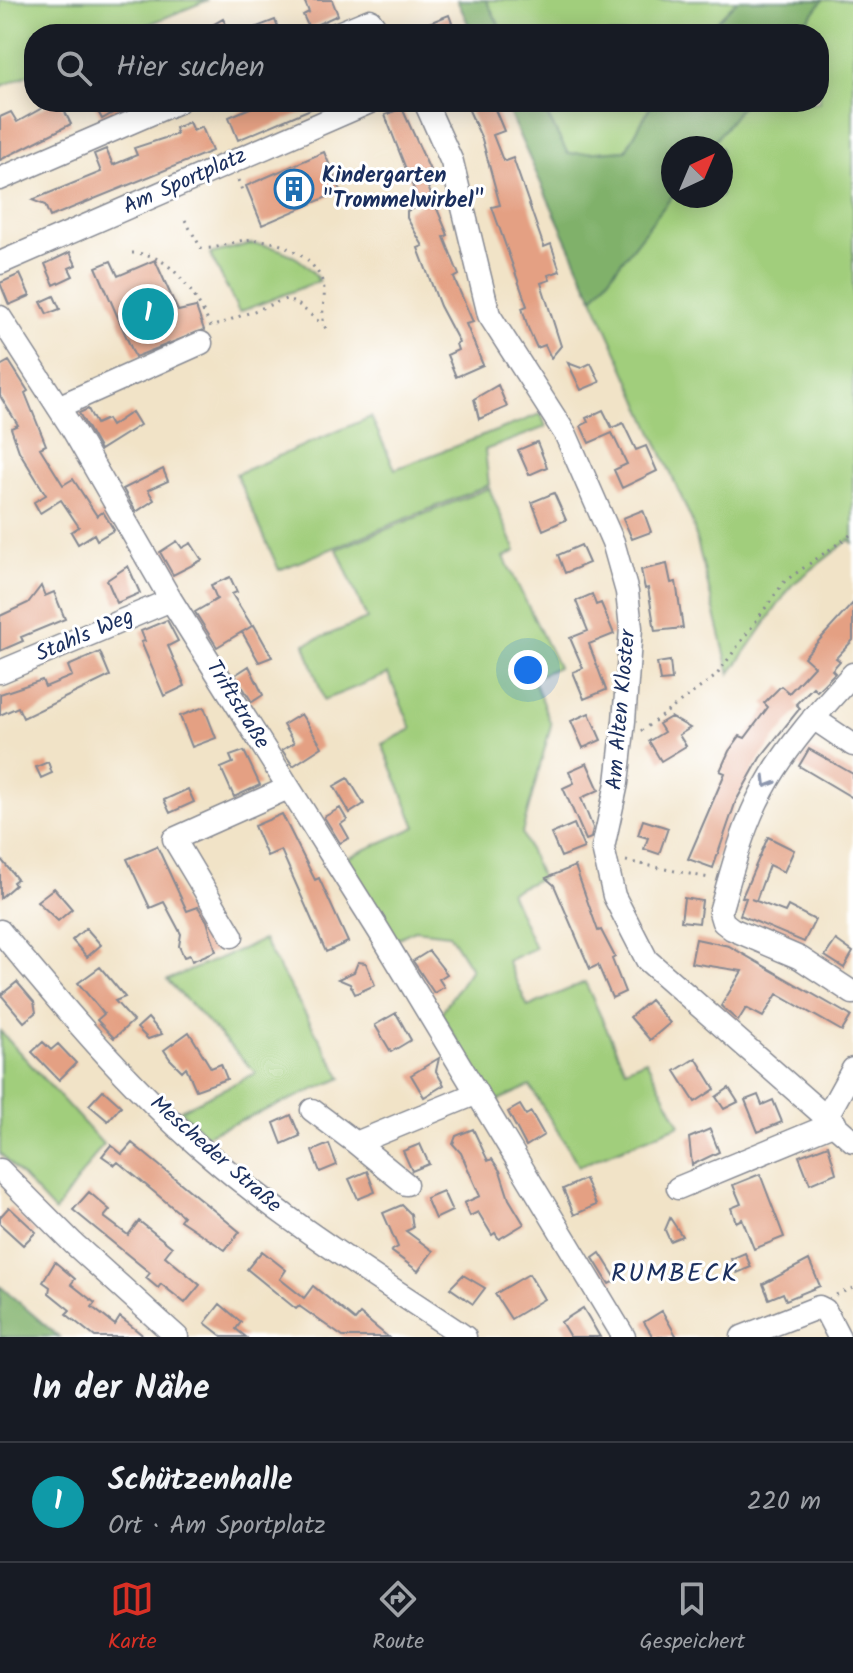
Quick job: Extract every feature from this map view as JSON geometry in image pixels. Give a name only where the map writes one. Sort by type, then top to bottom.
[{"type":"street","points":[[0,179],[155,112]]},
{"type":"street","name":"Am Sportplatz","points":[[0,263],[347,112]]},
{"type":"street","name":"Am Alten Kloster","points":[[430,112],[452,162],[489,315],[556,417],[613,542],[630,613],[622,741],[603,856],[614,896],[647,960],[853,1141]]},
{"type":"street","name":"Triftstraße","points":[[0,317],[58,407],[171,600],[379,931],[624,1337]]},
{"type":"street","points":[[58,407],[201,343]]},
{"type":"street","name":"Stahls Weg","points":[[0,672],[171,600]]},
{"type":"street","points":[[853,674],[813,718],[762,792],[720,912],[727,926],[800,958],[853,993]]},
{"type":"street","points":[[813,718],[853,745]]},
{"type":"street","points":[[232,936],[174,839],[288,788]]},
{"type":"street","name":"Mescheder Straße","points":[[0,931],[102,1050],[201,1149],[319,1240],[465,1337]]},
{"type":"street","points":[[678,1188],[831,1120],[853,1069]]},
{"type":"street","points":[[356,1143],[475,1094]]},
{"type":"street","points":[[312,1110],[406,1184]]},
{"type":"street","points":[[0,1170],[73,1243],[177,1337]]},
{"type":"street","points":[[742,1337],[819,1307],[825,1310],[839,1337]]},
{"type":"path","points":[[238,179],[243,193]]},
{"type":"path","points":[[185,220],[196,244],[205,250],[251,239],[273,243],[303,257],[322,278],[323,325]]},
{"type":"path","points":[[132,253],[160,257],[186,285],[211,327],[286,299],[299,305],[329,333]]},
{"type":"path","points":[[622,741],[683,703],[716,676],[785,581],[853,533]]},
{"type":"path","points":[[603,856],[729,883]]},
{"type":"green space","points":[[0,0],[208,0],[149,24],[24,24],[24,76],[0,87]]},
{"type":"green space","points":[[457,0],[486,0],[499,24],[468,24]]},
{"type":"green space","points":[[486,0],[738,0],[714,24],[499,24]]},
{"type":"green space","points":[[738,0],[823,0],[805,24],[714,24]]},
{"type":"green space","points":[[823,0],[853,0],[853,543],[849,540],[792,585],[730,674],[692,521],[593,298],[663,208],[733,208],[733,136],[718,136],[737,112],[829,112],[829,24],[805,24]]},
{"type":"green space","points":[[509,112],[545,112],[568,154],[626,150],[647,112],[737,112],[718,136],[661,136],[663,208],[593,298]]},
{"type":"green space","points":[[545,112],[647,112],[626,150],[568,154]]},
{"type":"green space","points":[[250,244],[289,254],[306,265],[319,281],[239,312],[210,254]]},
{"type":"green space","points":[[541,414],[546,427],[485,450],[489,485],[279,570],[236,474],[371,417],[395,469]]},
{"type":"green space","points":[[489,488],[516,551],[504,557],[558,667],[533,678],[551,725],[522,833],[541,878],[510,892],[535,948],[507,961],[528,1007],[585,982],[625,1069],[646,1060],[680,1125],[579,1166],[530,1086],[494,1102],[441,1013],[471,969],[449,934],[414,930],[393,941],[342,860],[416,827],[382,744],[412,729],[388,674],[324,700],[305,644],[367,619],[337,549]]},
{"type":"green space","points":[[263,940],[342,1078],[206,1135],[180,1110],[256,1073],[167,980]]},
{"type":"green space","points":[[0,1031],[103,1144],[55,1212],[0,1153]]},
{"type":"green space","points":[[0,1286],[59,1337],[0,1337]]},
{"type":"building","points":[[304,0],[332,0],[338,15],[318,24],[307,24],[303,15],[309,12]]},
{"type":"building","points":[[449,15],[452,24],[426,24]]},
{"type":"building","points":[[11,112],[17,122],[35,112],[65,112],[71,124],[0,160],[0,117]]},
{"type":"building","points":[[98,112],[114,112],[102,119]]},
{"type":"building","points":[[241,112],[304,112],[238,140],[229,117]]},
{"type":"building","points":[[404,112],[433,177],[425,180],[448,235],[444,237],[459,275],[454,278],[473,322],[466,324],[483,365],[456,377],[447,355],[458,350],[456,344],[459,342],[440,306],[418,248],[423,246],[407,218],[407,211],[420,205],[385,115]]},
{"type":"building","points":[[470,112],[496,112],[504,131],[493,135],[502,158],[505,161],[513,158],[544,247],[551,244],[560,271],[548,275],[550,280],[541,283],[561,346],[551,358],[545,345],[537,348],[528,328],[522,308],[527,306],[492,207],[500,205],[482,139]]},
{"type":"building","points":[[189,122],[193,131],[202,127],[212,151],[50,217],[45,205],[32,200],[101,172],[94,154],[106,149],[113,165],[137,155],[134,148],[177,134],[175,128]]},
{"type":"building","name":"Kindergarten \"Trommelwirbel\"","points":[[324,152],[341,191],[262,225],[246,186]]},
{"type":"building","points":[[70,252],[76,265],[69,268],[73,276],[54,285],[45,264]]},
{"type":"building","points":[[155,260],[178,311],[196,307],[204,330],[135,357],[96,267],[111,261],[118,276]]},
{"type":"building","points":[[20,274],[30,296],[9,305],[0,283]]},
{"type":"building","points":[[54,296],[60,309],[47,314],[41,302]]},
{"type":"building","points":[[9,361],[28,391],[25,393],[46,445],[40,448],[63,485],[73,479],[97,516],[103,512],[114,530],[97,540],[94,534],[78,544],[71,532],[79,527],[61,500],[40,513],[34,502],[46,495],[19,451],[11,428],[18,425],[0,396],[0,366]]},
{"type":"building","points":[[568,363],[581,368],[591,363],[600,382],[581,390]]},
{"type":"building","points":[[498,385],[507,407],[479,419],[474,399]]},
{"type":"building","points":[[88,409],[96,424],[107,419],[111,426],[132,412],[140,425],[100,450],[79,413]]},
{"type":"building","points":[[603,410],[612,428],[623,423],[636,450],[646,446],[657,471],[622,488],[614,470],[627,464],[612,433],[589,443],[581,426],[588,422],[586,418]]},
{"type":"building","points":[[537,442],[547,467],[529,475],[518,450]]},
{"type":"building","points":[[163,469],[168,481],[148,490],[154,500],[136,512],[123,489]]},
{"type":"building","points":[[554,493],[566,520],[543,530],[532,502]]},
{"type":"building","points":[[643,510],[651,532],[632,539],[623,518]]},
{"type":"building","points":[[177,541],[182,548],[191,543],[202,560],[173,575],[160,552]]},
{"type":"building","points":[[581,545],[589,563],[565,573],[558,555]]},
{"type":"building","points":[[667,564],[671,583],[676,582],[683,628],[655,631],[648,588],[645,589],[641,570]]},
{"type":"building","points":[[128,566],[140,593],[117,603],[107,580]]},
{"type":"building","points":[[230,577],[237,592],[232,594],[252,626],[217,647],[195,612],[217,599],[211,585]]},
{"type":"building","points":[[41,586],[45,596],[54,592],[65,619],[21,637],[23,641],[0,651],[0,616],[28,603]]},
{"type":"building","points":[[592,594],[596,605],[601,603],[614,634],[589,644],[606,690],[584,699],[573,672],[583,668],[570,638],[588,631],[576,601]]},
{"type":"building","points":[[853,603],[853,640],[836,658],[840,661],[832,670],[835,673],[817,691],[813,687],[796,704],[800,708],[760,758],[736,801],[713,868],[688,859],[725,773],[720,771],[729,751],[740,736],[745,738],[768,707],[764,703],[781,686],[789,693],[814,666],[804,657]]},
{"type":"building","points":[[167,620],[178,641],[168,646],[185,686],[164,696],[141,642],[145,641],[141,631]]},
{"type":"building","points":[[254,625],[272,657],[259,662],[242,632]]},
{"type":"building","points":[[100,652],[110,676],[23,718],[18,707],[0,715],[0,694],[42,680],[45,687],[72,676],[68,666]]},
{"type":"building","points":[[670,661],[672,680],[660,681],[657,663]]},
{"type":"building","points":[[249,666],[263,695],[252,702],[235,675]]},
{"type":"building","points":[[204,707],[216,738],[192,747],[180,716]]},
{"type":"building","points":[[589,713],[601,740],[583,748],[571,721]]},
{"type":"building","points":[[301,714],[322,747],[293,766],[282,750],[294,743],[283,725]]},
{"type":"building","points":[[671,717],[690,728],[679,735],[686,746],[661,761],[649,741],[664,732],[659,724]]},
{"type":"building","points":[[809,749],[853,774],[853,798],[799,766]]},
{"type":"building","points":[[244,751],[260,785],[234,797],[221,768],[233,763],[230,756]]},
{"type":"building","points":[[48,762],[52,773],[41,778],[36,767]]},
{"type":"building","points":[[587,763],[599,790],[581,798],[593,828],[591,838],[586,840],[563,788],[574,783],[569,771]]},
{"type":"building","points":[[348,778],[364,804],[350,813],[334,786]]},
{"type":"building","points":[[188,789],[194,802],[170,813],[164,800]]},
{"type":"building","points":[[340,808],[347,820],[341,824],[349,838],[340,843],[324,817]]},
{"type":"building","points":[[282,814],[315,880],[319,878],[348,942],[326,952],[281,850],[267,856],[254,826]]},
{"type":"building","points":[[643,820],[668,828],[659,854],[644,849],[648,838],[638,835]]},
{"type":"building","points":[[574,824],[584,848],[561,857],[551,834]]},
{"type":"building","points":[[768,837],[794,850],[784,872],[769,865],[756,901],[785,912],[788,906],[815,920],[804,942],[740,915],[746,898],[742,897]]},
{"type":"building","points":[[157,846],[187,911],[198,907],[207,921],[216,951],[192,961],[190,955],[184,957],[179,946],[181,934],[164,902],[150,908],[127,859]]},
{"type":"building","points":[[0,858],[17,879],[13,882],[15,885],[0,898]]},
{"type":"building","points":[[575,866],[598,931],[601,930],[615,957],[612,959],[625,992],[612,998],[598,965],[590,969],[554,885],[546,878]]},
{"type":"building","points":[[54,888],[72,909],[58,921],[37,901]]},
{"type":"building","points":[[684,898],[702,901],[699,923],[681,921]]},
{"type":"building","points":[[86,928],[101,945],[87,957],[72,940]]},
{"type":"building","points":[[696,939],[729,946],[851,1016],[842,1031],[777,994],[763,1017],[746,1008],[738,1021],[721,1006],[742,971],[691,963]]},
{"type":"building","points":[[836,940],[853,952],[844,968],[825,956]]},
{"type":"building","points":[[429,951],[447,974],[439,979],[444,987],[434,993],[413,961]]},
{"type":"building","points":[[358,962],[366,963],[375,985],[355,994],[350,984],[338,979],[354,972]]},
{"type":"building","points":[[100,967],[125,997],[115,1001],[133,1021],[114,1038],[97,1020],[104,1014],[78,983]]},
{"type":"building","points":[[17,982],[34,1002],[36,1012],[24,1022],[1,995]]},
{"type":"building","points":[[650,1000],[670,1023],[650,1040],[630,1017]]},
{"type":"building","points":[[396,1013],[411,1040],[391,1052],[375,1025]]},
{"type":"building","points":[[148,1018],[162,1034],[148,1039],[137,1028]]},
{"type":"building","points":[[189,1032],[211,1068],[221,1064],[227,1079],[196,1090],[186,1067],[182,1071],[170,1059],[164,1050]]},
{"type":"building","points":[[43,1042],[51,1050],[58,1044],[76,1063],[59,1080],[32,1052]]},
{"type":"building","points":[[439,1058],[436,1071],[444,1085],[424,1097],[411,1075]]},
{"type":"building","points":[[696,1058],[715,1089],[695,1102],[675,1071]]},
{"type":"building","points":[[729,1088],[738,1102],[724,1109],[716,1097]]},
{"type":"building","points":[[103,1090],[121,1106],[108,1121],[89,1105]]},
{"type":"building","points":[[758,1095],[762,1105],[773,1100],[782,1122],[758,1132],[745,1100]]},
{"type":"building","points":[[520,1105],[526,1115],[531,1112],[544,1135],[526,1146],[508,1112]]},
{"type":"building","points":[[291,1115],[300,1136],[282,1144],[274,1123]]},
{"type":"building","points":[[473,1129],[488,1161],[492,1159],[500,1171],[509,1199],[524,1224],[499,1239],[495,1233],[492,1235],[478,1212],[470,1216],[464,1203],[480,1196],[461,1153],[453,1144],[456,1136]]},
{"type":"building","points":[[710,1129],[719,1152],[692,1165],[689,1138]]},
{"type":"building","points":[[132,1143],[240,1232],[225,1250],[180,1220],[183,1216],[118,1162],[115,1165],[102,1156],[111,1145],[122,1154]]},
{"type":"building","points":[[329,1144],[337,1165],[320,1172],[312,1151]]},
{"type":"building","points":[[420,1144],[429,1164],[412,1171],[403,1151]]},
{"type":"building","points":[[828,1145],[836,1173],[810,1184],[799,1156]]},
{"type":"building","points":[[367,1171],[375,1192],[358,1199],[349,1179]]},
{"type":"building","points":[[760,1174],[784,1237],[754,1249],[742,1219],[736,1222],[731,1208],[741,1204],[733,1185]]},
{"type":"building","points":[[585,1179],[596,1205],[574,1215],[563,1189]]},
{"type":"building","points":[[443,1191],[452,1211],[435,1219],[426,1198]]},
{"type":"building","points":[[89,1192],[110,1210],[104,1217],[128,1235],[139,1221],[172,1247],[165,1256],[200,1285],[185,1303],[161,1284],[158,1288],[146,1278],[150,1273],[73,1210]]},
{"type":"building","points":[[402,1205],[411,1214],[413,1228],[406,1231],[433,1251],[418,1271],[391,1251],[398,1247],[383,1213]]},
{"type":"building","points":[[9,1207],[36,1232],[23,1245],[0,1224],[0,1217]]},
{"type":"building","points":[[670,1218],[682,1236],[670,1241],[665,1230]]},
{"type":"building","points":[[262,1251],[286,1270],[280,1279],[304,1298],[313,1286],[355,1320],[360,1314],[388,1337],[343,1337],[299,1306],[296,1309],[247,1269]]},
{"type":"building","points":[[600,1253],[617,1280],[609,1284],[593,1258]]},
{"type":"building","points":[[745,1253],[751,1267],[737,1273],[731,1259]]},
{"type":"building","points":[[809,1260],[820,1286],[786,1300],[783,1293],[769,1299],[763,1284]]},
{"type":"building","points":[[55,1262],[75,1279],[71,1284],[95,1303],[92,1307],[115,1325],[120,1317],[145,1337],[95,1337],[66,1314],[70,1310],[49,1293],[50,1287],[43,1282]]},
{"type":"building","points":[[529,1274],[544,1299],[511,1319],[495,1294]]},
{"type":"building","points":[[463,1275],[485,1288],[473,1304],[450,1288]]},
{"type":"building","points":[[220,1304],[241,1322],[236,1329],[246,1337],[223,1337],[205,1323]]},
{"type":"building","points":[[583,1308],[600,1337],[570,1337],[561,1322]]},
{"type":"building","points":[[662,1311],[677,1337],[653,1337],[644,1322]]},
{"type":"place","name":"Kindergarten \"Trommelwirbel\"","points":[[294,189]]},
{"type":"place","name":"Schützenhalle","points":[[148,314]]},
{"type":"district","name":"RUMBECK","points":[[675,1274]]}]
